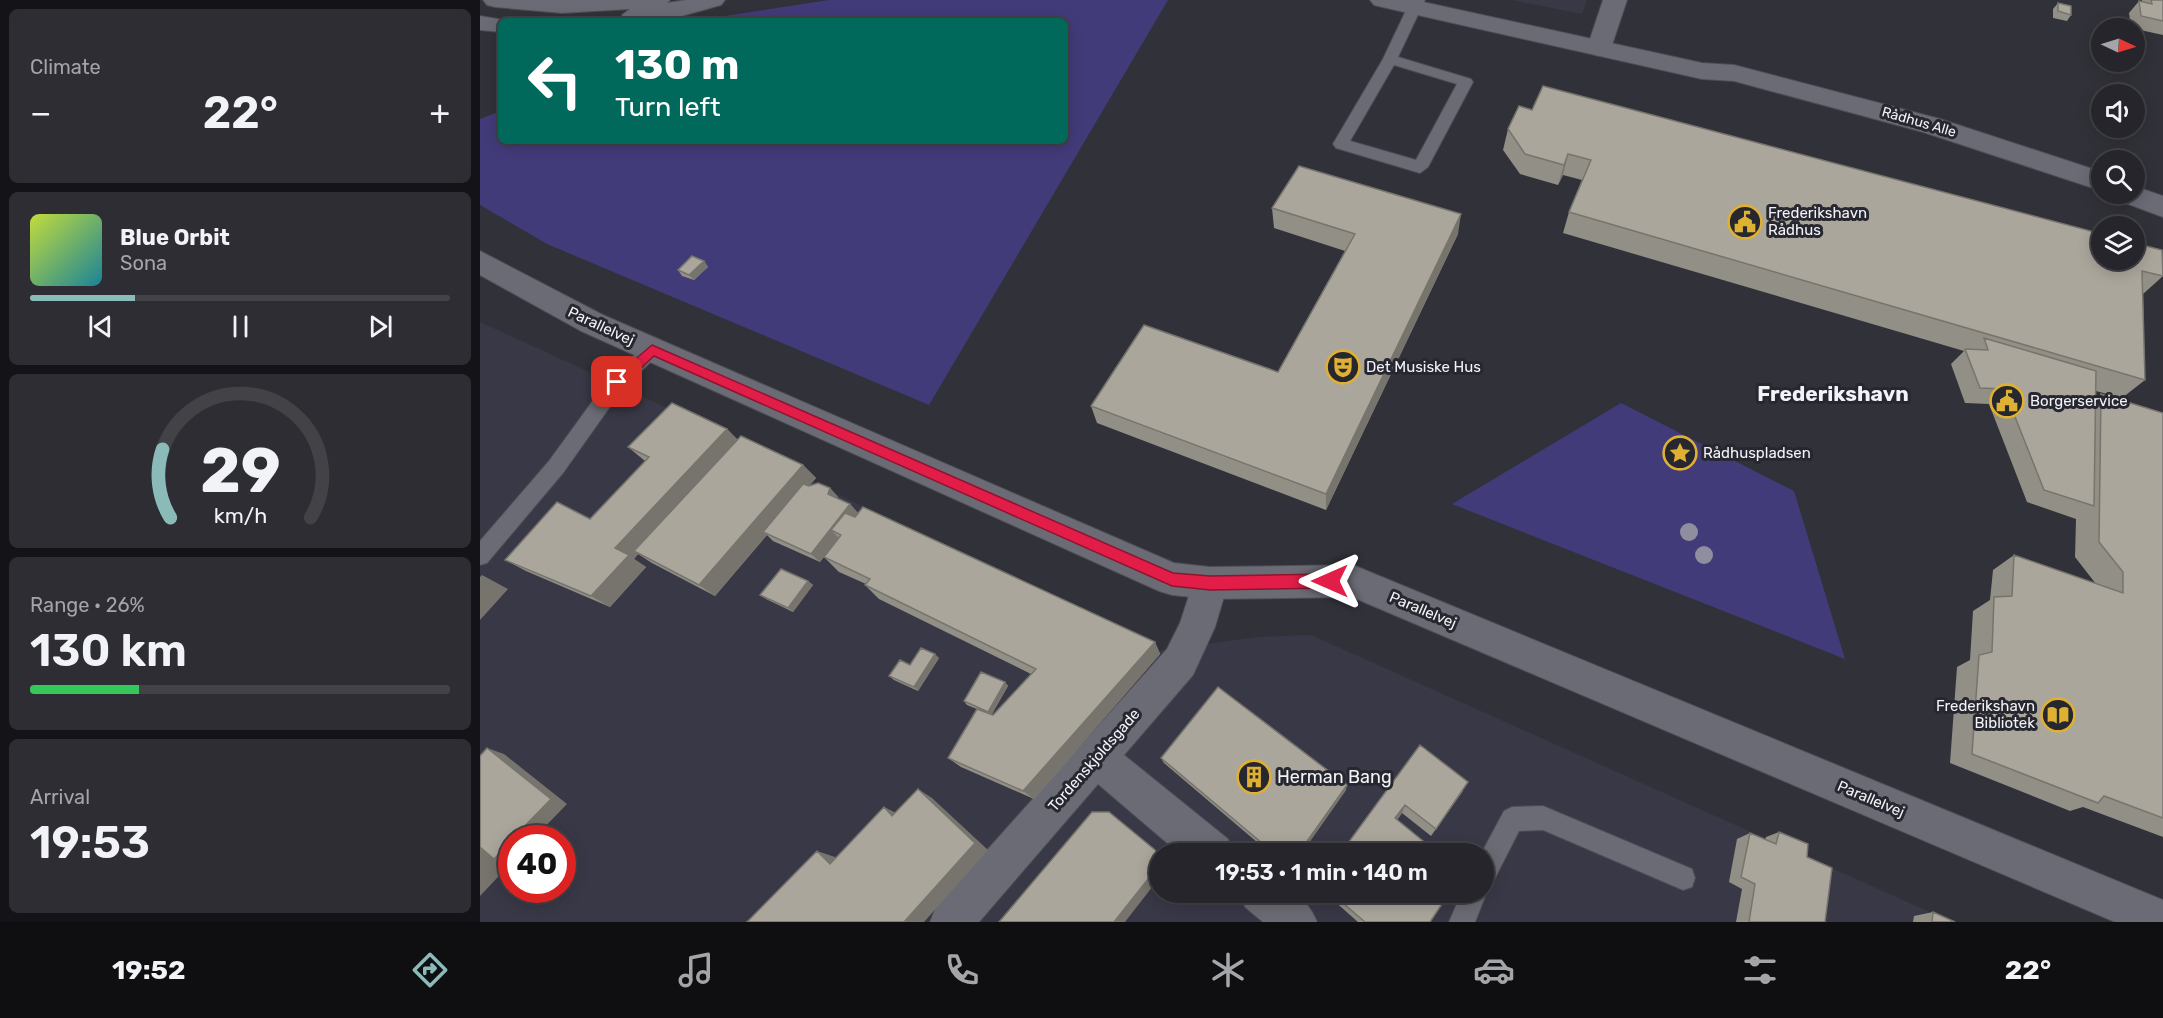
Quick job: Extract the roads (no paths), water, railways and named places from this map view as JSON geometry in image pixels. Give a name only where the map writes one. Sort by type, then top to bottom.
[{"type":"street","points":[[495,0],[562,6],[658,0]]},
{"type":"street","points":[[594,18],[680,9],[713,0]]},
{"type":"street","name":"Rådhus Alle","points":[[1382,0],[1421,3],[1601,41],[1702,71],[1734,73],[1931,125],[2091,178]]},
{"type":"street","points":[[1601,41],[1616,0]]},
{"type":"street","points":[[480,23],[498,25]]},
{"type":"street","points":[[2145,200],[2163,207]]},
{"type":"street","name":"Parallelvej","points":[[483,268],[592,323],[1172,579],[1210,583],[1353,581],[2163,921]]},
{"type":"street","name":"Tordenskjoldsgade","points":[[951,922],[1180,662],[1197,627],[1210,583]]},
{"type":"street","points":[[1096,757],[1200,843]]},
{"type":"street","points":[[1273,903],[1296,922]]},
{"type":"lane","points":[[1390,59],[1466,82],[1420,167],[1341,144],[1421,3]]},
{"type":"lane","points":[[480,556],[556,467],[617,382],[652,350]]},
{"type":"lane","points":[[1494,854],[1512,819],[1543,818],[1683,878]]},
{"type":"lane","points":[[1462,922],[1470,903]]},
{"type":"place","name":"Frederikshavn Rådhus","points":[[1745,222]]},
{"type":"place","name":"Det Musiske Hus","points":[[1343,367]]},
{"type":"place","name":"Borgerservice","points":[[2007,401]]},
{"type":"place","name":"Rådhuspladsen","points":[[1680,453]]},
{"type":"place","name":"Frederikshavn Bibliotek","points":[[2058,715]]},
{"type":"place","name":"Herman Bang","points":[[1254,777]]},
{"type":"district","name":"Frederikshavn","points":[[1833,393]]}]
